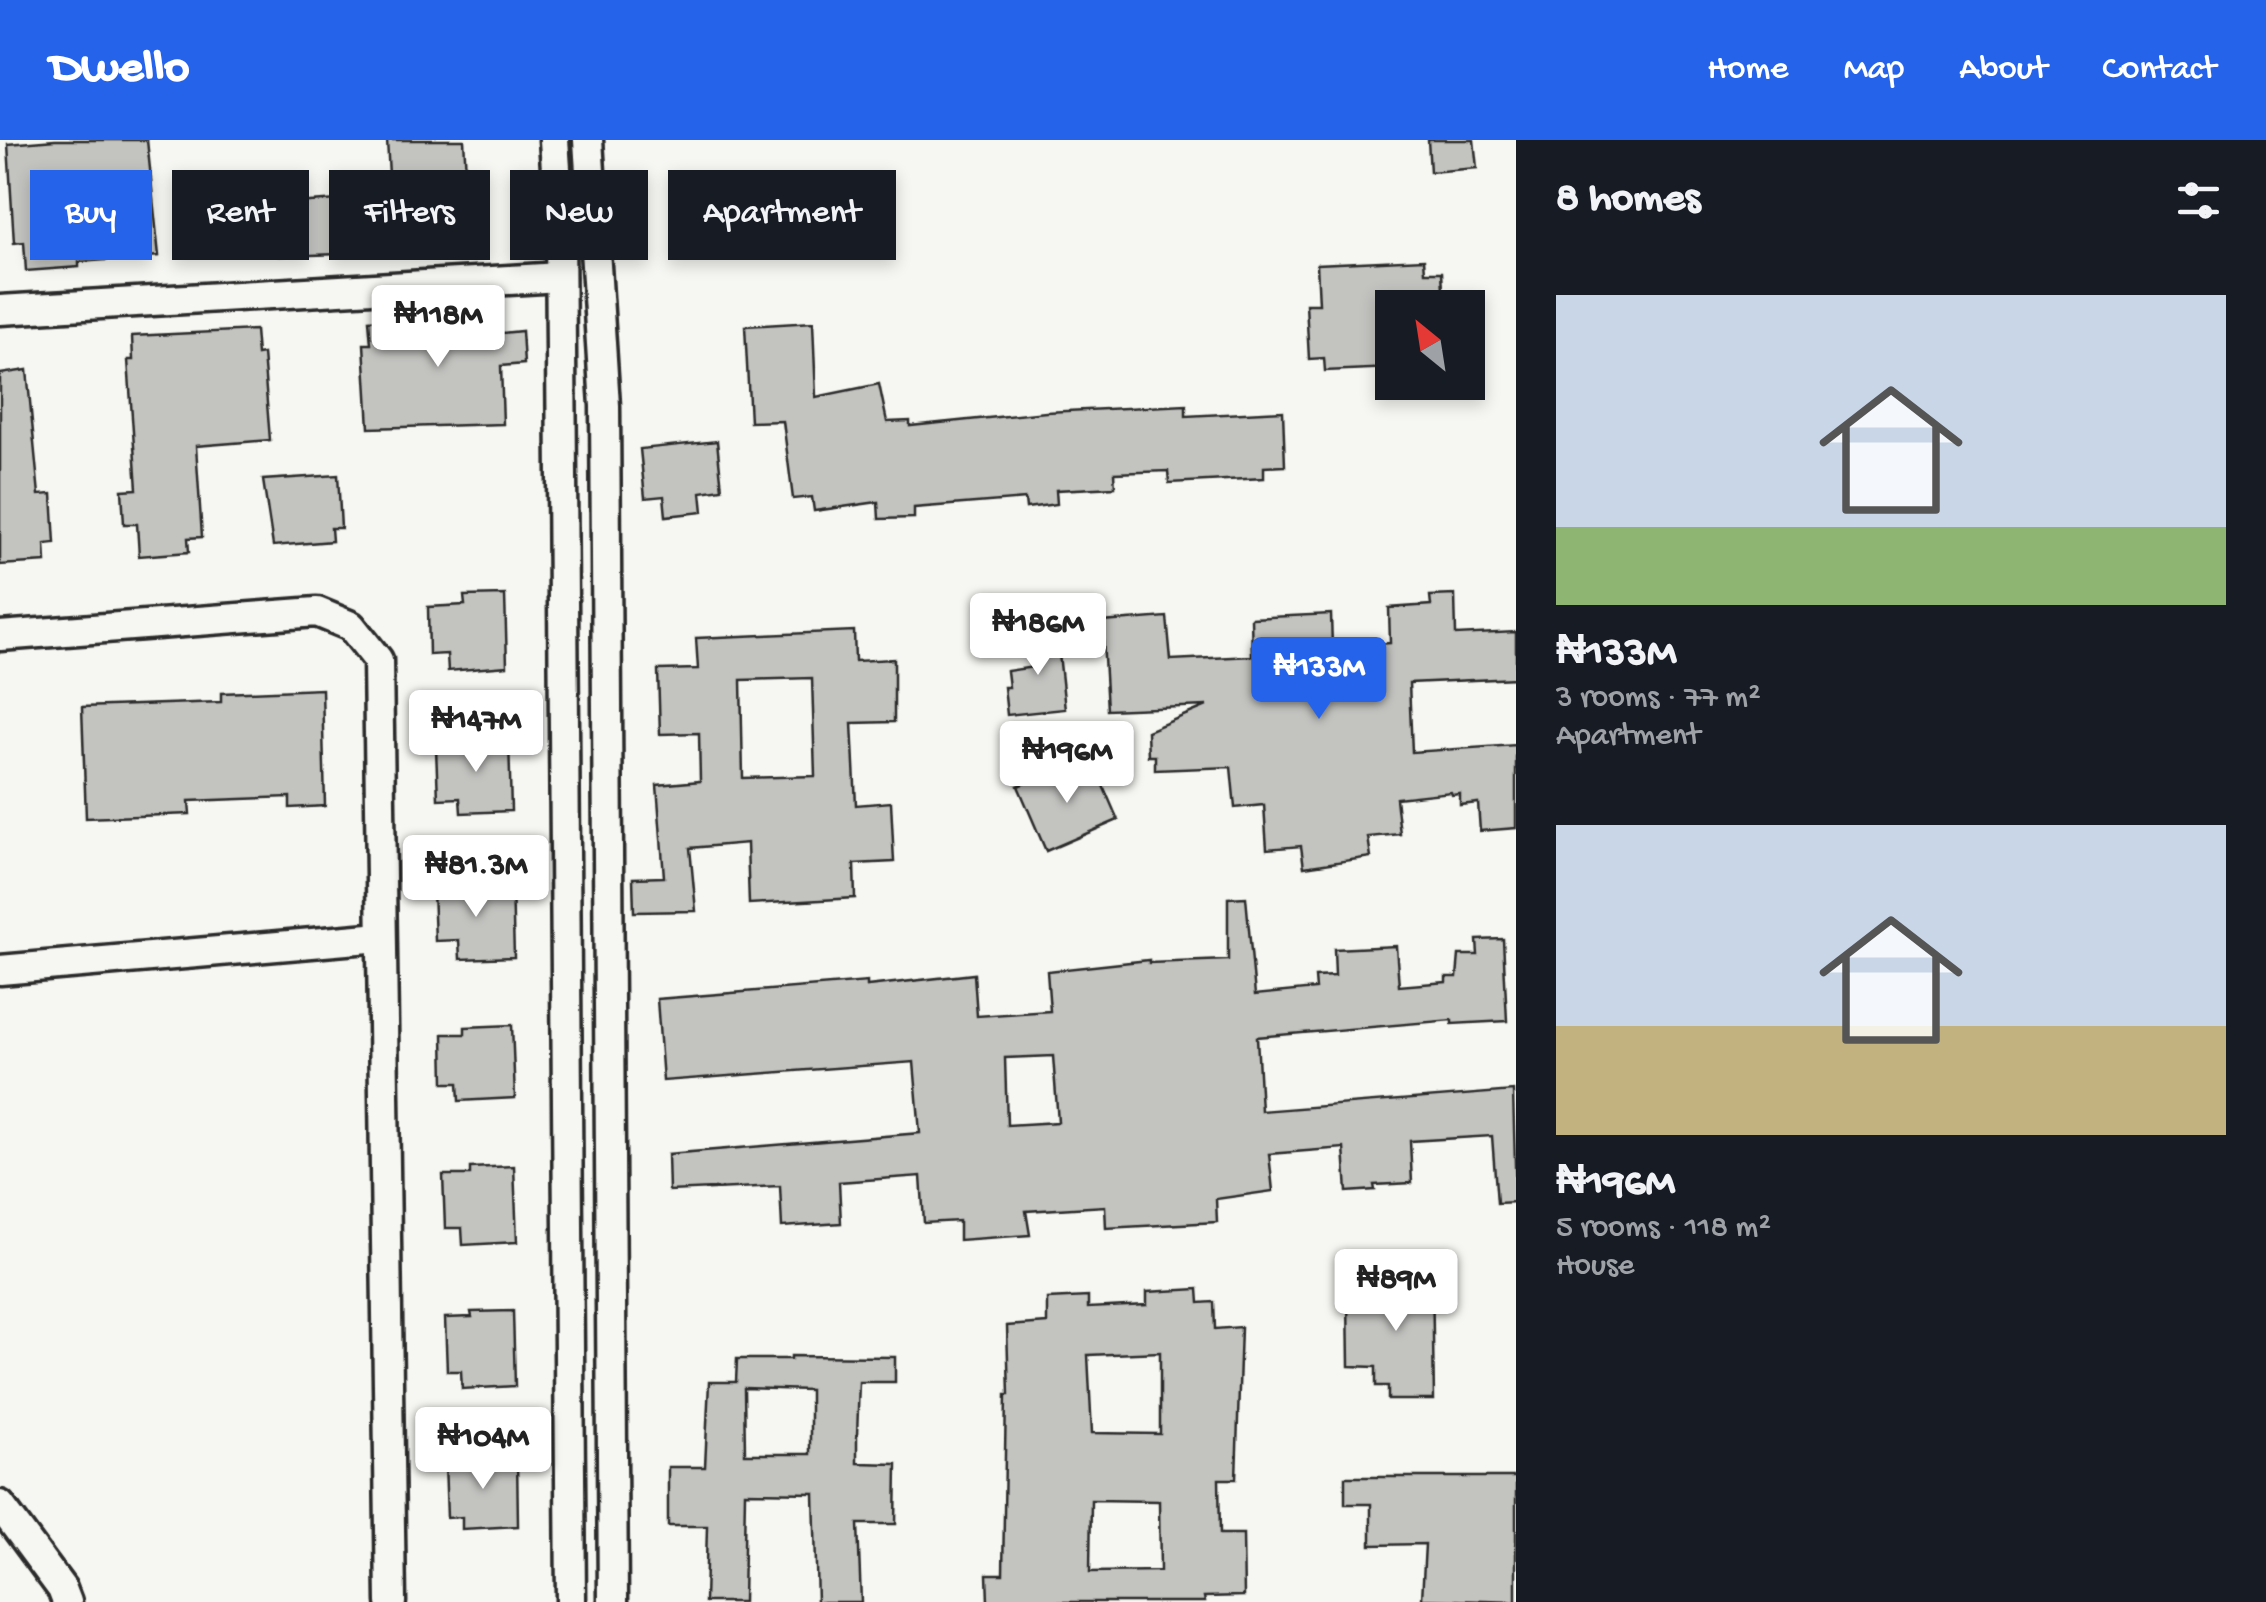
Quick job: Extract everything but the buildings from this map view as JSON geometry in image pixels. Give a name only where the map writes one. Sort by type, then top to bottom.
[{"type":"street","points":[[554,140],[560,277],[572,1602]]},
{"type":"street","points":[[588,140],[605,406],[613,1602]]},
{"type":"street","points":[[0,310],[560,277]]},
{"type":"street","points":[[0,636],[318,612],[352,626],[378,660],[391,1602]]},
{"type":"street","points":[[0,970],[381,937]]},
{"type":"street","points":[[0,1506],[62,1589],[67,1602]]}]
